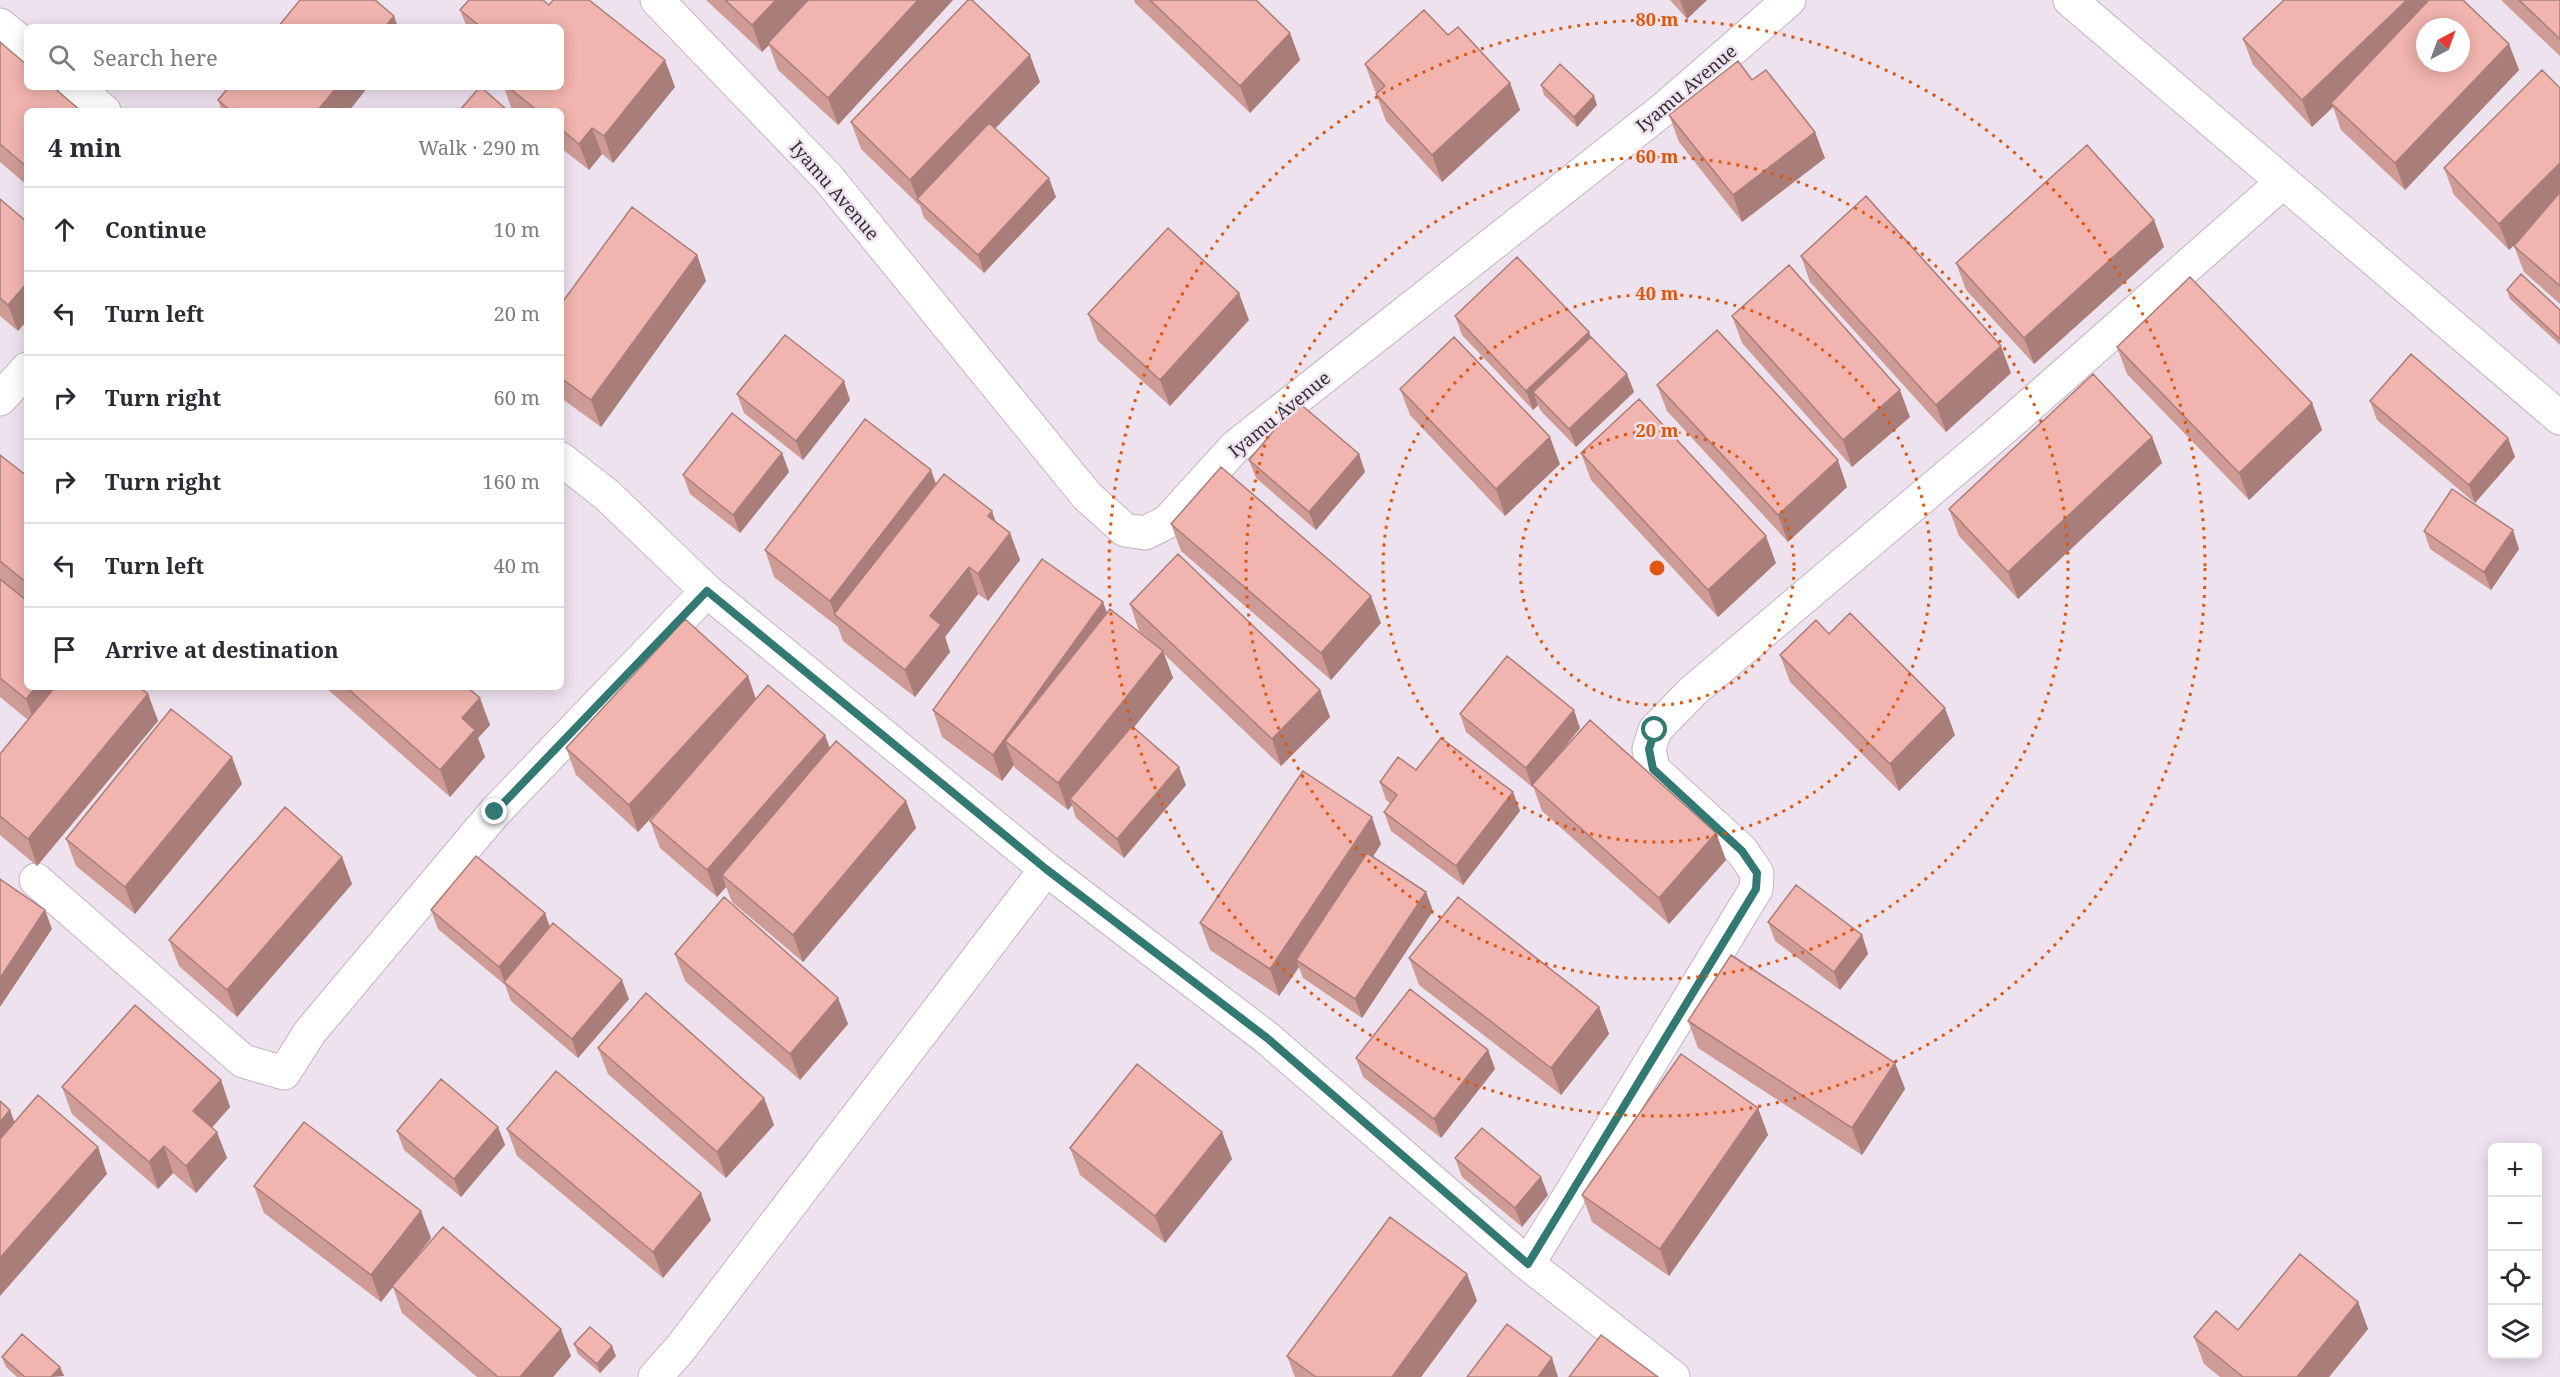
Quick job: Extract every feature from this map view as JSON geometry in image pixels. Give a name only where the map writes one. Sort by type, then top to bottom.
[{"type":"street","name":"Iyamu Avenue","points":[[657,0],[828,178],[1087,496],[1125,530],[1145,533],[1167,522],[1235,447],[1665,108],[1789,0]]},
{"type":"street","points":[[2070,0],[2560,418]]},
{"type":"street","points":[[0,25],[24,45]]},
{"type":"street","points":[[79,90],[100,108]]},
{"type":"street","points":[[1528,1264],[1756,889],[1757,873],[1742,851],[1653,769],[1649,749],[1655,730],[1693,692],[1997,434],[2283,182]]},
{"type":"street","points":[[0,399],[24,372]]},
{"type":"street","points":[[564,461],[607,495],[707,591],[1046,869],[1267,1038],[1528,1264],[1673,1377]]},
{"type":"street","points":[[36,880],[243,1061],[284,1073],[310,1032],[495,812],[707,591]]},
{"type":"street","points":[[655,1377],[687,1339],[1046,869]]},
{"type":"building","points":[[300,0],[375,0],[394,16],[387,24],[280,24]]},
{"type":"building","points":[[469,0],[543,0],[549,5],[553,0],[589,0],[665,60],[604,136],[592,128],[579,144],[564,132],[564,108],[534,108],[512,90],[564,90],[564,24],[477,24],[460,10]]},
{"type":"building","points":[[725,0],[776,0],[752,25]]},
{"type":"building","points":[[808,0],[918,0],[828,98],[768,43]]},
{"type":"building","points":[[968,0],[972,0],[1030,55],[910,180],[851,122]]},
{"type":"building","points":[[1150,0],[1256,0],[1290,33],[1240,86]]},
{"type":"building","points":[[2284,0],[2407,0],[2302,100],[2243,39]]},
{"type":"building","points":[[2429,0],[2463,0],[2509,44],[2395,163],[2331,103]]},
{"type":"building","points":[[2519,0],[2560,0],[2560,39]]},
{"type":"building","points":[[1424,10],[1448,35],[1458,27],[1510,83],[1432,155],[1376,94],[1385,86],[1365,64]]},
{"type":"building","points":[[0,42],[24,62],[24,90],[56,90],[78,108],[24,108],[24,164],[0,144]]},
{"type":"building","points":[[1738,61],[1752,80],[1766,70],[1815,132],[1733,195],[1669,115]]},
{"type":"building","points":[[1560,64],[1594,96],[1574,117],[1541,85]]},
{"type":"building","points":[[2542,70],[2560,88],[2560,163],[2499,224],[2444,168]]},
{"type":"building","points":[[226,90],[334,90],[320,108],[227,108],[218,100]]},
{"type":"building","points":[[477,90],[484,90],[505,108],[462,108]]},
{"type":"building","points":[[989,123],[1049,178],[978,255],[917,199]]},
{"type":"building","points":[[2087,145],[2154,220],[2024,338],[1956,263]]},
{"type":"building","points":[[2560,192],[2560,286],[2514,246]]},
{"type":"building","points":[[1866,196],[2001,346],[1936,405],[1801,256]]},
{"type":"building","points":[[0,199],[24,219],[24,286],[8,305],[0,298]]},
{"type":"building","points":[[632,207],[697,255],[591,400],[564,380],[564,300]]},
{"type":"building","points":[[1168,228],[1239,293],[1160,380],[1088,314]]},
{"type":"building","points":[[1517,257],[1589,332],[1526,391],[1455,316]]},
{"type":"building","points":[[1789,265],[1900,390],[1843,440],[1732,316]]},
{"type":"building","points":[[2521,274],[2560,310],[2560,339],[2507,290]]},
{"type":"building","points":[[2190,277],[2312,403],[2239,473],[2117,347]]},
{"type":"building","points":[[1717,330],[1838,460],[1778,515],[1657,385]]},
{"type":"building","points":[[785,335],[844,381],[796,441],[737,394]]},
{"type":"building","points":[[1454,337],[1550,437],[1496,489],[1400,389]]},
{"type":"building","points":[[1591,337],[1627,374],[1569,429],[1533,392]]},
{"type":"building","points":[[2411,354],[2508,438],[2469,485],[2370,401]]},
{"type":"building","points":[[2093,374],[2152,437],[2008,572],[1949,509]]},
{"type":"building","points":[[1639,399],[1766,536],[1708,590],[1581,453]]},
{"type":"building","points":[[1298,402],[1359,454],[1309,512],[1249,460]]},
{"type":"building","points":[[732,413],[782,453],[733,515],[683,475]]},
{"type":"building","points":[[865,419],[931,470],[830,601],[765,550]]},
{"type":"building","points":[[0,455],[24,474],[24,581],[0,561]]},
{"type":"building","points":[[1221,467],[1371,596],[1321,653],[1171,524]]},
{"type":"building","points":[[944,474],[992,511],[988,516],[1010,533],[978,574],[969,567],[930,616],[941,625],[905,670],[834,614]]},
{"type":"building","points":[[2452,489],[2513,530],[2484,572],[2424,531]]},
{"type":"building","points":[[1178,554],[1320,690],[1272,739],[1130,604]]},
{"type":"building","points":[[1042,559],[1103,602],[993,755],[933,710]]},
{"type":"building","points":[[0,579],[24,599],[24,690],[34,690],[26,699],[0,678]]},
{"type":"building","points":[[1110,609],[1163,651],[1058,783],[1005,741]]},
{"type":"building","points":[[1850,613],[1945,708],[1890,764],[1780,655],[1816,620],[1829,634]]},
{"type":"building","points":[[685,619],[748,676],[629,805],[566,748]]},
{"type":"building","points":[[1507,656],[1574,710],[1526,768],[1460,714]]},
{"type":"building","points":[[768,685],[825,735],[707,870],[650,821]]},
{"type":"building","points":[[53,690],[143,690],[148,694],[28,839],[0,816],[0,754]]},
{"type":"building","points":[[349,690],[471,690],[480,698],[462,718],[475,730],[440,770]]},
{"type":"building","points":[[171,709],[232,757],[125,887],[66,839]]},
{"type":"building","points":[[1590,720],[1716,833],[1659,898],[1532,785]]},
{"type":"building","points":[[1132,726],[1179,767],[1117,839],[1070,799]]},
{"type":"building","points":[[1441,738],[1513,792],[1456,866],[1384,812],[1397,795],[1380,782],[1398,757],[1416,770]]},
{"type":"building","points":[[836,741],[906,801],[793,935],[722,875]]},
{"type":"building","points":[[1303,771],[1372,817],[1270,969],[1200,923]]},
{"type":"building","points":[[285,807],[342,857],[227,990],[169,940]]},
{"type":"building","points":[[1367,853],[1426,892],[1355,999],[1296,960]]},
{"type":"building","points":[[476,856],[545,913],[499,967],[431,910]]},
{"type":"building","points":[[0,879],[45,910],[0,978]]},
{"type":"building","points":[[1796,885],[1862,935],[1834,972],[1768,922]]},
{"type":"building","points":[[724,897],[838,998],[790,1054],[675,954]]},
{"type":"building","points":[[1458,897],[1599,1007],[1551,1068],[1409,958]]},
{"type":"building","points":[[553,923],[622,980],[572,1039],[504,982]]},
{"type":"building","points":[[1731,955],[1895,1063],[1852,1128],[1688,1021]]},
{"type":"building","points":[[1410,989],[1488,1050],[1434,1119],[1356,1058]]},
{"type":"building","points":[[646,993],[764,1098],[717,1152],[598,1048]]},
{"type":"building","points":[[135,1005],[221,1080],[193,1111],[217,1132],[186,1166],[164,1146],[149,1162],[62,1087]]},
{"type":"building","points":[[1681,1054],[1758,1108],[1660,1249],[1582,1195]]},
{"type":"building","points":[[1137,1064],[1222,1132],[1155,1216],[1070,1148]]},
{"type":"building","points":[[556,1071],[701,1193],[653,1252],[507,1129]]},
{"type":"building","points":[[441,1079],[498,1127],[454,1179],[397,1131]]},
{"type":"building","points":[[38,1095],[98,1147],[0,1258],[0,1139]]},
{"type":"building","points":[[0,1101],[10,1110],[0,1122]]},
{"type":"building","points":[[304,1122],[421,1211],[371,1275],[254,1186]]},
{"type":"building","points":[[1482,1128],[1541,1177],[1515,1208],[1455,1158]]},
{"type":"building","points":[[1390,1217],[1467,1274],[1392,1377],[1316,1377],[1287,1356]]},
{"type":"building","points":[[443,1227],[561,1329],[520,1377],[498,1377],[392,1286]]},
{"type":"building","points":[[2300,1254],[2358,1302],[2297,1377],[2243,1377],[2194,1337],[2216,1311],[2238,1330]]},
{"type":"building","points":[[1507,1324],[1552,1358],[1538,1377],[1467,1377]]},
{"type":"building","points":[[590,1327],[612,1346],[597,1364],[574,1344]]},
{"type":"building","points":[[22,1334],[60,1367],[51,1377],[25,1377],[2,1357]]},
{"type":"building","points":[[1601,1335],[1658,1377],[1569,1377]]},
{"type":"route","points":[[495,812],[707,591],[1046,869],[1267,1038],[1528,1264],[1756,889],[1757,873],[1742,851],[1653,769],[1649,749],[1655,730]]}]
